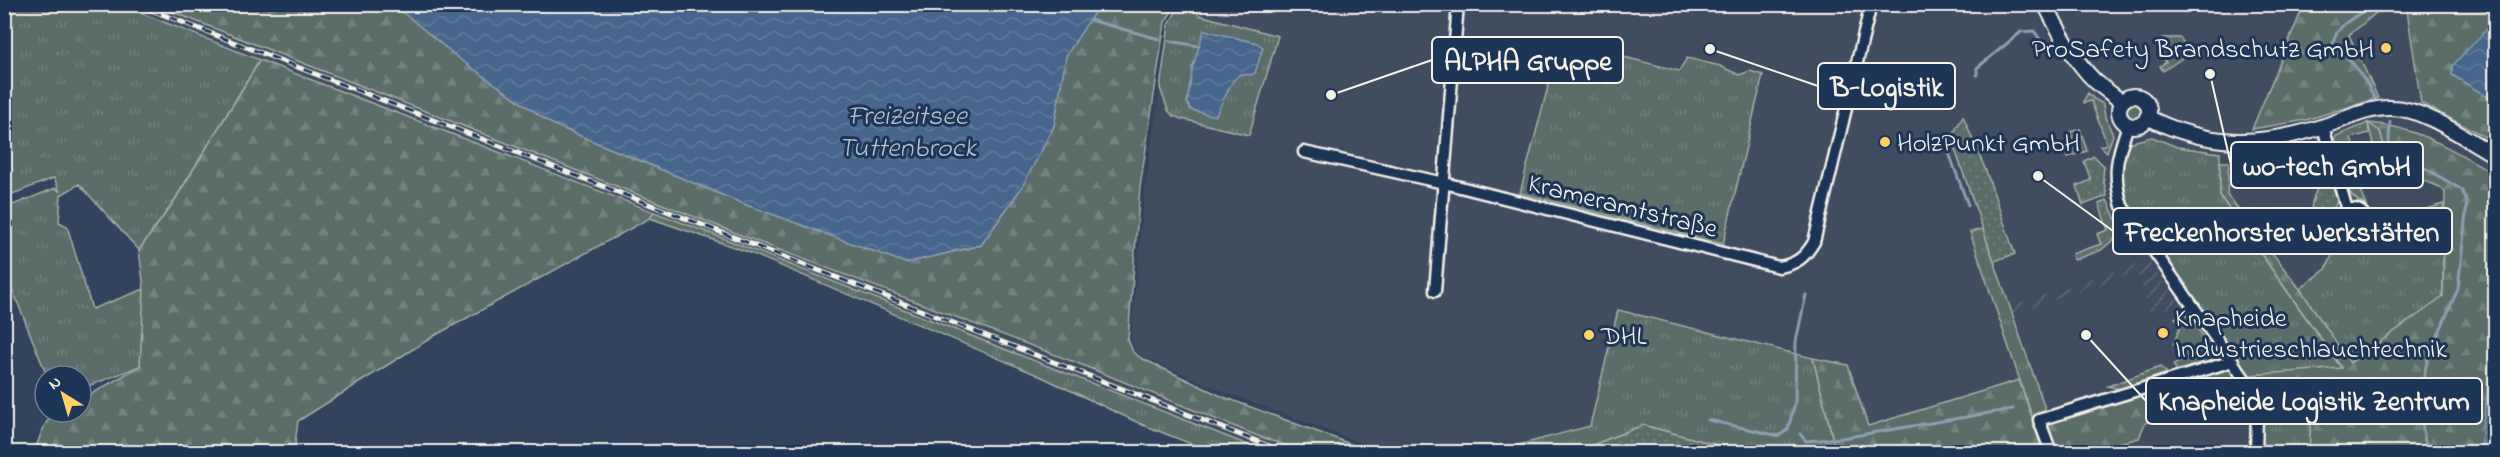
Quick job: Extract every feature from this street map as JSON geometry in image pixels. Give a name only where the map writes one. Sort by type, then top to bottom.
[{"type":"street","points":[[1435,291],[1458,4]]},
{"type":"street","name":"Krameramtstraße","points":[[1304,152],[1444,183],[1779,267],[1791,265],[1801,260],[1814,242],[1871,4]]},
{"type":"street","points":[[2045,4],[2065,43],[2085,69],[2094,80],[2122,102]]},
{"type":"street","points":[[2130,96],[2143,98],[2149,108],[2147,117],[2137,125],[2128,124],[2120,115],[2122,102],[2130,96]]},
{"type":"street","points":[[2147,117],[2181,132],[2207,139],[2240,142],[2292,136],[2380,108],[2408,110],[2420,114],[2496,156]]},
{"type":"street","points":[[2128,124],[2116,161],[2116,178],[2122,206],[2248,384],[2255,406],[2258,430],[2256,453]]},
{"type":"street","points":[[2323,127],[2347,210]]},
{"type":"street","points":[[2051,453],[2039,420],[2233,361]]},
{"type":"shaded area","points":[[121,5],[155,5],[756,241],[1082,365],[1157,397],[1305,452],[1266,452],[1244,444],[715,235]]},
{"type":"shaded area","points":[[1180,5],[2304,5],[2286,49],[2349,34],[2386,5],[2407,9],[2421,103],[2495,142],[2495,452],[2060,452],[1983,229],[1970,233],[2019,380],[1868,426],[1848,365],[1619,310],[1590,426],[1493,452],[1385,452],[1225,392],[1141,356],[1134,349],[1131,336],[1145,188],[1169,24]]},
{"type":"shaded area","points":[[2147,260],[2179,304],[2151,314],[2137,272],[2012,314],[2010,306]]},
{"type":"green space","points":[[5,5],[121,5],[260,60],[173,203],[139,250],[79,184],[61,195],[59,222],[67,226],[92,309],[144,289],[145,340],[140,366],[93,384],[93,364],[42,364],[5,271],[5,208],[56,188],[60,192],[54,178],[5,197]]},
{"type":"green space","points":[[155,5],[394,5],[461,60],[552,124],[744,204],[906,263],[981,245],[1022,187],[1054,126],[1066,56],[1090,5],[1176,5],[1165,22],[1140,187],[1128,339],[1133,352],[1221,396],[1372,452],[1305,452],[1258,436],[1082,365],[756,241]]},
{"type":"green space","points":[[1180,5],[1191,5],[1199,15],[1278,36],[1249,135],[1182,119],[1173,116],[1168,110],[1160,88],[1169,24]]},
{"type":"green space","points":[[2304,5],[2386,5],[2349,35],[2378,98],[2306,120],[2252,129]]},
{"type":"green space","points":[[2386,5],[2495,5],[2495,142],[2421,103],[2407,10]]},
{"type":"green space","points":[[2163,38],[2180,38],[2189,50],[2181,59],[2163,71],[2160,66],[2166,62],[2154,43]]},
{"type":"green space","points":[[1612,54],[1679,71],[1687,58],[1720,66],[1739,75],[1750,71],[1763,75],[1723,244],[1520,193],[1554,64],[1582,71],[1603,67]]},
{"type":"green space","points":[[260,60],[654,212],[650,218],[434,336],[298,421],[294,452],[34,452],[46,424],[93,424],[93,393],[140,366],[144,289],[139,250],[173,203]]},
{"type":"green space","points":[[2088,93],[2103,104],[2105,117],[2113,135],[2107,152],[2100,146],[2107,144],[2091,101],[2084,103]]},
{"type":"green space","points":[[2134,102],[2140,105],[2143,111],[2140,117],[2134,120],[2128,117],[2125,111],[2128,105]]},
{"type":"green space","points":[[1963,116],[1986,171],[2015,254],[1994,261],[1951,138]]},
{"type":"green space","points":[[2368,123],[2380,131],[2390,167],[2355,176],[2367,206],[2350,193],[2343,172],[2369,168],[2367,160],[2376,156]]},
{"type":"green space","points":[[2368,123],[2386,125],[2419,134],[2495,174],[2495,452],[2309,452],[2311,417],[2293,410],[2262,409],[2250,375],[2342,368],[2220,196],[2220,162],[2229,162],[2227,195],[2300,289],[2350,363],[2443,297],[2445,192],[2440,187],[2390,167],[2380,131]]},
{"type":"green space","points":[[2368,123],[2369,133],[2351,138],[2357,156],[2340,162],[2333,141],[2336,136]]},
{"type":"green space","points":[[2080,129],[2087,151],[2068,157],[2064,147],[2074,143],[2070,132]]},
{"type":"green space","points":[[2152,137],[2177,147],[2220,153],[2220,196],[2342,369],[2250,375],[2130,208],[2123,176],[2123,160],[2128,143]]},
{"type":"green space","points":[[2094,156],[2104,166],[2103,177],[2107,196],[2083,205],[2077,186],[2091,180],[2084,161]]},
{"type":"green space","points":[[2327,171],[2338,199],[2326,227],[2318,223],[2311,210],[2315,194]]},
{"type":"green space","points":[[2107,200],[2116,219],[2125,230],[2101,250],[2074,260],[2072,254],[2101,244],[2097,234],[2108,230],[2099,204]]},
{"type":"green space","points":[[2443,204],[2443,298],[2349,363],[2300,289],[2326,269],[2335,249],[2364,248],[2374,240],[2379,224]]},
{"type":"green space","points":[[654,212],[1266,452],[1212,452],[1143,425],[1042,377],[748,252],[650,218]]},
{"type":"green space","points":[[1983,229],[2060,452],[2044,452],[1970,232]]},
{"type":"green space","points":[[1618,310],[1813,358],[1836,452],[1743,452],[1643,425],[1575,452],[1493,452],[1590,426]]},
{"type":"green space","points":[[2185,312],[2205,339],[2209,349],[2202,362],[2178,371],[2173,365],[2181,361],[2177,346],[2173,344],[2182,323],[2175,318]]},
{"type":"green space","points":[[1813,358],[1848,365],[1868,426],[2019,380],[2044,452],[1836,452]]},
{"type":"green space","points":[[2233,361],[2248,384],[2239,392],[2145,423],[2139,438],[2085,452],[2056,452],[2045,425]]},
{"type":"green space","points":[[2160,367],[2167,373],[2120,389],[2108,386]]},
{"type":"green space","points":[[2262,409],[2293,410],[2311,417],[2309,452],[2260,452]]},
{"type":"green space","points":[[1643,425],[1743,452],[1575,452]]},
{"type":"water","name":"Freizeitsee Tuttenbrock","points":[[394,5],[1099,5],[1066,56],[1054,126],[1022,187],[981,245],[906,263],[744,204],[552,124],[461,60]]},
{"type":"water","points":[[2490,26],[2495,26],[2495,106],[2488,97],[2452,75],[2452,66]]},
{"type":"water","points":[[1204,30],[1257,43],[1263,47],[1255,73],[1240,74],[1233,81],[1215,116],[1191,110],[1187,103],[1193,66]]},
{"type":"water","points":[[2495,375],[2495,452],[2482,452],[2482,429],[2490,376]]},
{"type":"waterway","points":[[4,17],[11,4]]},
{"type":"waterway","points":[[2375,4],[2343,25],[2333,43],[2354,65],[2376,101]]},
{"type":"waterway","points":[[1090,20],[1159,39]]},
{"type":"waterway","points":[[1977,75],[1977,68],[2021,32],[2034,31],[2042,42]]},
{"type":"waterway","points":[[1170,41],[1198,46]]},
{"type":"waterway","points":[[2390,122],[2391,148],[2462,190],[2467,203],[2458,289],[2428,358],[2424,375],[2420,413],[2427,452]]},
{"type":"waterway","points":[[1949,153],[1968,205]]},
{"type":"waterway","points":[[1708,420],[1779,436],[1788,429],[1795,403],[1796,341],[1806,295]]},
{"type":"waterway","points":[[1800,434],[1806,441],[1842,438],[2013,409]]},
{"type":"railway","points":[[136,4],[1284,452]]},
{"type":"place","name":"ProSafety Brandschutz GmbH","points":[[2386,48]]},
{"type":"place","name":"B-Logistik","points":[[1710,49]]},
{"type":"place","name":"wo-tech GmbH","points":[[2210,74]]},
{"type":"place","name":"ALPHA Gruppe","points":[[1331,95]]},
{"type":"place","name":"HolzPunkt GmbH","points":[[1885,142]]},
{"type":"place","name":"Freckenhorster Werkstätten","points":[[2038,176]]},
{"type":"place","name":"Knapheide Industrieschlauchtechnik","points":[[2163,333]]},
{"type":"place","name":"DHL","points":[[1589,335]]},
{"type":"place","name":"Knapheide Logistik Zentrum","points":[[2086,335]]}]
